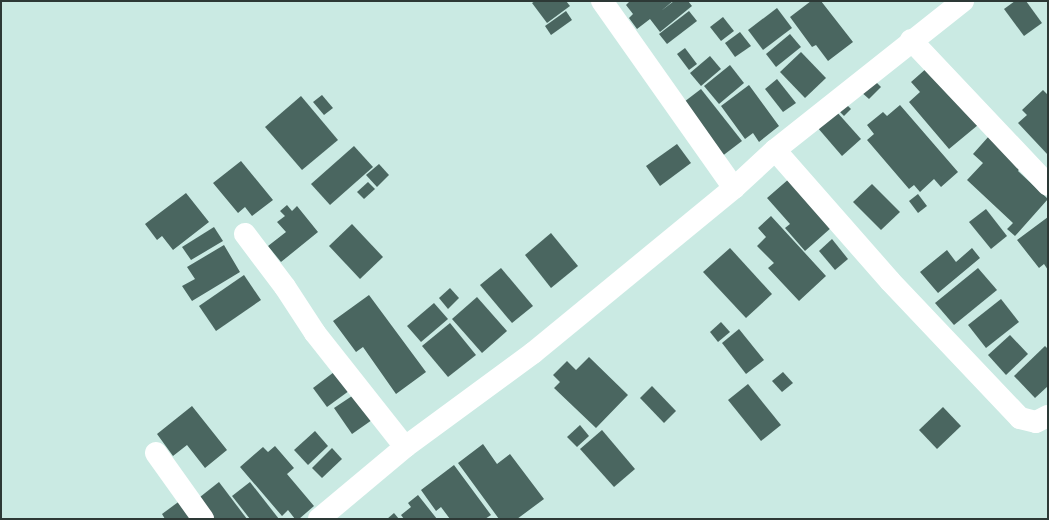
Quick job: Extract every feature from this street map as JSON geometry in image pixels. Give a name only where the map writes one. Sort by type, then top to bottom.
[{"type":"street","points":[[602,1],[734,188]]},
{"type":"street","points":[[319,519],[405,447],[533,353],[734,188],[775,150],[911,40],[963,1]]},
{"type":"street","points":[[911,40],[1048,186]]},
{"type":"street","points":[[775,150],[890,281],[1020,418],[1036,422],[1048,416]]},
{"type":"street","points":[[245,234],[315,333],[405,447]]},
{"type":"street","points":[[156,453],[203,519]]},
{"type":"building","points":[[535,1],[566,1],[570,6],[547,23],[532,3]]},
{"type":"building","points":[[630,1],[673,1],[661,11],[674,1],[688,1],[692,6],[660,32],[650,19],[637,29],[629,18],[633,14],[626,5]]},
{"type":"building","points":[[811,1],[821,1],[853,42],[828,61],[816,45],[812,47],[790,17]]},
{"type":"building","points":[[1015,1],[1026,1],[1042,23],[1024,36],[1004,9]]},
{"type":"building","points":[[777,8],[792,28],[763,50],[748,30]]},
{"type":"building","points":[[566,11],[572,20],[551,35],[545,26]]},
{"type":"building","points":[[689,11],[697,21],[667,44],[659,34]]},
{"type":"building","points":[[723,17],[734,31],[721,41],[710,27]]},
{"type":"building","points":[[740,32],[751,46],[735,57],[725,43]]},
{"type":"building","points":[[790,34],[801,47],[776,67],[766,54]]},
{"type":"building","points":[[685,48],[697,64],[689,70],[677,54]]},
{"type":"building","points":[[801,52],[826,78],[805,98],[780,72]]},
{"type":"building","points":[[710,56],[721,69],[701,86],[690,73]]},
{"type":"building","points":[[730,65],[744,83],[719,104],[704,86]]},
{"type":"building","points":[[928,67],[978,125],[949,149],[909,102],[920,92],[911,82]]},
{"type":"building","points":[[777,79],[796,103],[783,112],[765,89]]},
{"type":"building","points":[[873,79],[881,87],[869,99],[860,91]]},
{"type":"building","points":[[749,85],[779,126],[759,142],[753,133],[745,139],[721,106]]},
{"type":"building","points":[[701,89],[742,141],[721,157],[680,105]]},
{"type":"building","points":[[1043,90],[1048,95],[1048,155],[1018,123],[1027,115],[1022,110]]},
{"type":"building","points":[[322,95],[333,108],[324,115],[313,102]]},
{"type":"building","points":[[301,96],[338,140],[302,170],[265,127]]},
{"type":"building","points":[[844,102],[851,109],[844,116],[837,109]]},
{"type":"building","points":[[900,105],[958,172],[941,187],[934,179],[920,192],[914,185],[909,189],[867,140],[874,134],[867,125],[883,112],[887,116]]},
{"type":"building","points":[[836,111],[861,139],[842,156],[817,127]]},
{"type":"building","points":[[989,136],[1021,167],[1018,171],[1048,199],[1015,236],[1007,229],[1013,223],[967,180],[983,163],[973,154]]},
{"type":"building","points":[[677,144],[691,163],[660,186],[646,166]]},
{"type":"building","points":[[354,146],[373,167],[330,205],[311,184]]},
{"type":"building","points":[[241,161],[273,200],[252,216],[245,207],[238,213],[213,183]]},
{"type":"building","points":[[379,164],[389,175],[377,187],[366,175]]},
{"type":"building","points":[[790,178],[832,227],[805,251],[785,228],[790,224],[767,198]]},
{"type":"building","points":[[368,182],[375,189],[364,199],[357,192]]},
{"type":"building","points":[[872,184],[900,212],[881,230],[853,202]]},
{"type":"building","points":[[186,193],[209,222],[173,250],[162,236],[157,240],[145,224]]},
{"type":"building","points":[[918,194],[927,206],[918,213],[909,201]]},
{"type":"building","points":[[287,205],[292,211],[297,206],[318,232],[281,262],[268,246],[286,232],[277,222],[285,216],[280,211]]},
{"type":"building","points":[[986,209],[1007,236],[991,249],[969,222]]},
{"type":"building","points":[[771,216],[826,276],[799,301],[768,268],[774,263],[757,246],[766,237],[758,228]]},
{"type":"building","points":[[1048,217],[1048,270],[1044,264],[1039,268],[1017,240]]},
{"type":"building","points":[[352,224],[383,257],[360,279],[329,246]]},
{"type":"building","points":[[214,227],[223,241],[191,260],[182,247]]},
{"type":"building","points":[[551,233],[578,266],[551,288],[525,255]]},
{"type":"building","points":[[832,239],[848,259],[835,270],[819,251]]},
{"type":"building","points":[[224,245],[240,272],[192,301],[182,286],[195,279],[187,267]]},
{"type":"building","points":[[730,248],[772,294],[746,318],[703,272]]},
{"type":"building","points":[[972,248],[980,258],[938,293],[920,272],[947,250],[956,262]]},
{"type":"building","points":[[501,268],[533,306],[512,323],[480,285]]},
{"type":"building","points":[[978,268],[997,290],[954,325],[935,303]]},
{"type":"building","points":[[244,275],[261,300],[216,331],[199,306]]},
{"type":"building","points":[[450,288],[459,298],[448,309],[439,298]]},
{"type":"building","points":[[369,295],[426,372],[396,394],[363,347],[356,352],[333,321]]},
{"type":"building","points":[[477,297],[507,331],[482,353],[452,319]]},
{"type":"building","points":[[1001,299],[1019,322],[986,348],[968,325]]},
{"type":"building","points":[[434,303],[448,319],[421,342],[407,326]]},
{"type":"building","points":[[721,322],[730,332],[718,342],[710,332]]},
{"type":"building","points":[[450,323],[476,355],[448,377],[422,346]]},
{"type":"building","points":[[739,329],[764,360],[746,374],[722,343]]},
{"type":"building","points":[[1010,335],[1028,354],[1006,375],[988,355]]},
{"type":"building","points":[[1045,346],[1048,349],[1048,386],[1035,398],[1014,376]]},
{"type":"building","points":[[589,357],[628,395],[596,428],[554,388],[560,382],[553,375],[567,361],[576,370]]},
{"type":"building","points":[[338,369],[353,388],[327,407],[313,388]]},
{"type":"building","points":[[783,372],[793,383],[782,392],[772,381]]},
{"type":"building","points":[[748,384],[781,425],[761,441],[728,400]]},
{"type":"building","points":[[652,386],[676,411],[664,423],[640,398]]},
{"type":"building","points":[[355,394],[372,420],[352,434],[334,408]]},
{"type":"building","points":[[192,406],[227,450],[205,468],[187,445],[173,456],[157,434]]},
{"type":"building","points":[[943,407],[961,426],[937,449],[919,430]]},
{"type":"building","points":[[580,425],[589,436],[577,447],[567,437]]},
{"type":"building","points":[[602,430],[635,469],[614,487],[580,449]]},
{"type":"building","points":[[315,431],[328,446],[308,465],[294,450]]},
{"type":"building","points":[[483,444],[497,464],[510,454],[544,499],[517,519],[499,519],[458,463]]},
{"type":"building","points":[[275,446],[294,468],[287,474],[314,506],[299,519],[295,519],[288,510],[282,516],[240,467],[263,447],[268,452]]},
{"type":"building","points":[[332,448],[342,459],[322,478],[312,468]]},
{"type":"building","points":[[454,465],[491,515],[485,519],[450,519],[441,507],[436,511],[421,490]]},
{"type":"building","points":[[219,482],[247,519],[212,519],[200,497]]},
{"type":"building","points":[[250,482],[279,519],[250,519],[232,496]]},
{"type":"building","points":[[418,495],[437,519],[404,519],[401,515],[411,507],[408,503]]},
{"type":"building","points":[[181,500],[195,519],[165,519],[162,514]]},
{"type":"building","points":[[394,513],[399,519],[387,519]]}]
